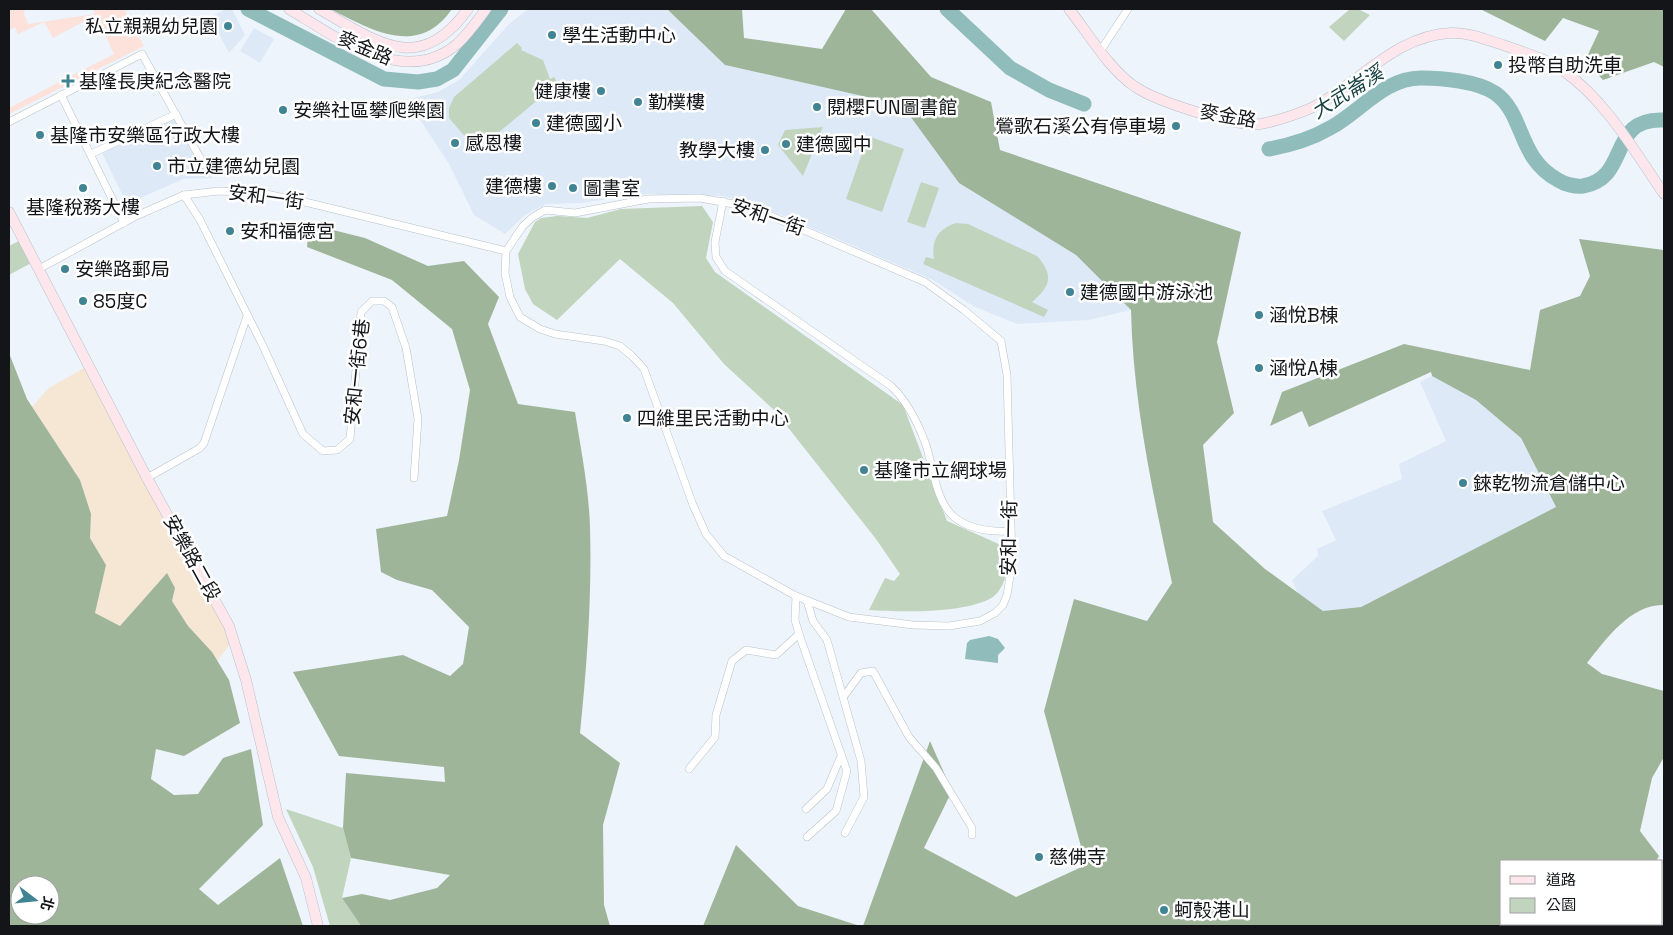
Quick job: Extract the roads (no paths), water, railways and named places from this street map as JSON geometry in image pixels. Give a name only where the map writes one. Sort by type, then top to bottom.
[{"type":"street","name":"麥金路","points":[[289,9],[330,33],[374,55],[394,62],[428,59],[456,45],[486,9]]},
{"type":"street","name":"麥金路","points":[[319,9],[380,42],[406,49],[423,46],[439,38],[468,9]]},
{"type":"street","name":"麥金路","points":[[1069,9],[1101,50],[1135,87],[1219,118],[1259,124],[1317,106],[1378,60],[1420,39],[1452,32],[1500,44],[1533,56],[1564,71],[1598,102],[1638,155],[1664,194]]},
{"type":"street","points":[[1101,50],[1128,9]]},
{"type":"street","points":[[330,33],[338,19]]},
{"type":"street","points":[[9,122],[142,54],[204,165]]},
{"type":"street","points":[[61,95],[124,223]]},
{"type":"street","points":[[91,154],[176,114]]},
{"type":"street","name":"安和一街","points":[[39,269],[124,223],[184,195],[219,191],[261,193],[506,251]]},
{"type":"street","name":"安和一街6巷","points":[[184,195],[200,220],[263,346],[303,434],[323,451],[337,450],[350,439],[361,312],[372,301],[384,300],[392,307],[406,348],[418,419],[414,478]]},
{"type":"street","name":"安和一街","points":[[700,198],[723,201],[750,207],[786,221],[925,282],[1001,341],[1007,375],[1012,563],[1007,595],[1003,605],[994,613],[980,621],[949,626],[912,625],[849,617],[796,596],[724,556],[706,534],[693,505],[644,369],[620,346],[604,341],[555,334],[540,329],[520,317],[510,297],[505,273],[506,251],[523,226],[533,216],[545,210],[589,211],[648,199],[700,198]]},
{"type":"street","points":[[723,201],[715,242],[716,257],[725,271],[891,386],[904,398],[924,440],[942,499],[953,516],[976,528],[992,532],[1010,531]]},
{"type":"street","name":"安樂路二段","points":[[9,212],[147,478],[235,641],[278,818],[306,878],[318,926]]},
{"type":"street","points":[[147,478],[200,448],[204,443],[247,316]]},
{"type":"street","points":[[796,596],[795,620],[799,634],[840,756],[847,771],[836,811],[807,837]]},
{"type":"street","points":[[807,601],[813,621],[827,640],[861,761],[864,797],[844,833]]},
{"type":"street","points":[[689,769],[715,737],[716,715],[732,660],[746,650],[776,655],[799,634]]},
{"type":"street","points":[[844,696],[861,673],[873,671],[909,737],[936,768],[967,819],[972,828],[972,835]]},
{"type":"street","points":[[806,809],[827,789],[840,756]]},
{"type":"waterway","name":"大武崙溪","points":[[248,9],[384,79],[418,82],[437,79],[453,70],[501,9]]},
{"type":"waterway","name":"大武崙溪","points":[[947,9],[1010,68],[1049,90],[1084,104]]},
{"type":"waterway","name":"大武崙溪","points":[[1269,149],[1301,141],[1323,132],[1384,90],[1408,79],[1449,80],[1469,83],[1495,93],[1512,112],[1528,148],[1535,160],[1545,171],[1563,183],[1583,186],[1598,181],[1608,172],[1626,137],[1634,128],[1646,122],[1664,120]]},
{"type":"place","name":"私立親親幼兒園","points":[[228,26]]},
{"type":"place","name":"學生活動中心","points":[[552,35]]},
{"type":"place","name":"投幣自助洗車","points":[[1498,65]]},
{"type":"place","name":"基隆長庚紀念醫院","points":[[68,81]]},
{"type":"place","name":"健康樓","points":[[601,91]]},
{"type":"place","name":"勤樸樓","points":[[638,102]]},
{"type":"place","name":"閱櫻FUN圖書館","points":[[817,107]]},
{"type":"place","name":"安樂社區攀爬樂園","points":[[283,110]]},
{"type":"place","name":"建德國小","points":[[536,123]]},
{"type":"place","name":"鶯歌石溪公有停車場","points":[[1176,126]]},
{"type":"place","name":"基隆市安樂區行政大樓","points":[[40,135]]},
{"type":"place","name":"感恩樓","points":[[455,143]]},
{"type":"place","name":"建德國中","points":[[786,144]]},
{"type":"place","name":"教學大樓","points":[[765,150]]},
{"type":"place","name":"市立建德幼兒園","points":[[157,166]]},
{"type":"place","name":"建德樓","points":[[552,186]]},
{"type":"place","name":"基隆稅務大樓","points":[[83,188]]},
{"type":"place","name":"圖書室","points":[[573,188]]},
{"type":"place","name":"安和福德宮","points":[[230,231]]},
{"type":"place","name":"安樂路郵局","points":[[65,269]]},
{"type":"place","name":"建德國中游泳池","points":[[1070,292]]},
{"type":"place","name":"85度C","points":[[83,301]]},
{"type":"place","name":"涵悅B棟","points":[[1259,315]]},
{"type":"place","name":"涵悅A棟","points":[[1259,368]]},
{"type":"place","name":"四維里民活動中心","points":[[627,418]]},
{"type":"place","name":"基隆市立網球場","points":[[864,470]]},
{"type":"place","name":"錸乾物流倉儲中心","points":[[1463,483]]},
{"type":"place","name":"慈佛寺","points":[[1039,857]]},
{"type":"place","name":"蚵殼港山","points":[[1164,910]]}]
